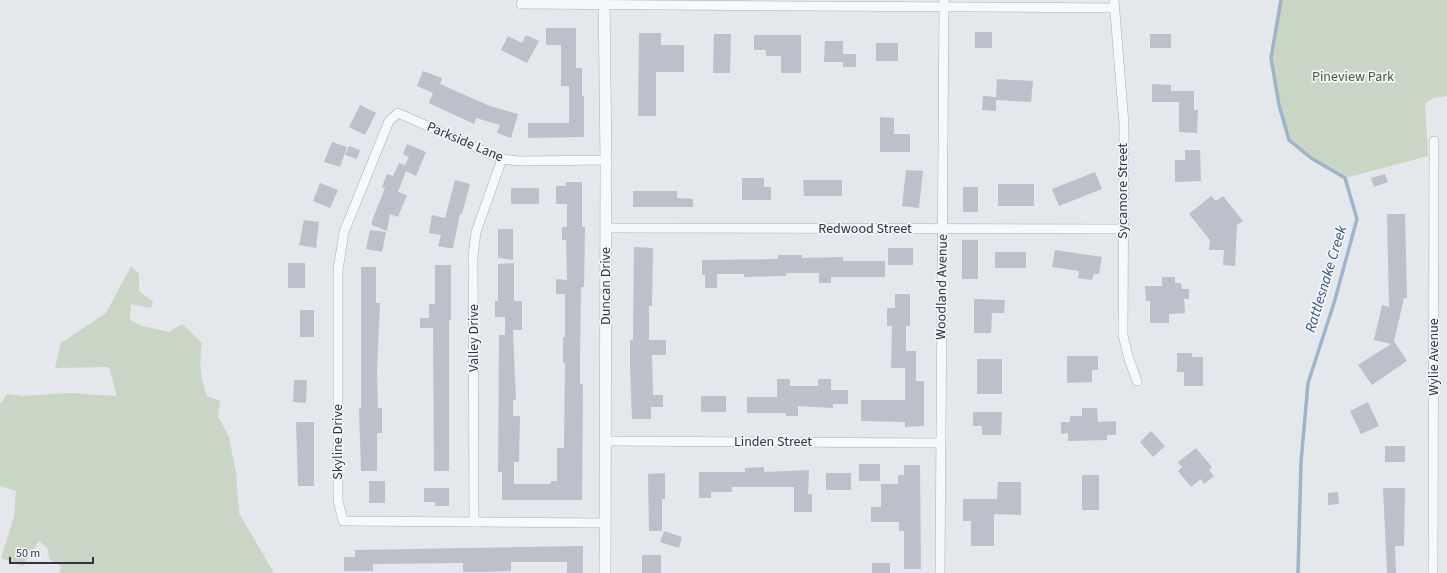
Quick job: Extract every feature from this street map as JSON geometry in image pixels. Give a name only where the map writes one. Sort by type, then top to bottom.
[{"type":"street","points":[[521,4],[604,2],[1114,4]]},
{"type":"street","name":"Duncan Drive","points":[[604,2],[606,160],[605,573]]},
{"type":"street","name":"Woodland Avenue","points":[[940,573],[944,3]]},
{"type":"street","name":"Sycamore Street","points":[[1114,4],[1124,124],[1123,335],[1128,359],[1137,381]]},
{"type":"street","name":"Parkside Lane","points":[[398,114],[502,159],[520,161],[606,160]]},
{"type":"street","name":"Skyline Drive","points":[[398,114],[388,121],[354,203],[344,232],[338,270],[338,502],[344,521],[606,523]]},
{"type":"street","name":"Wylie Avenue","points":[[1433,573],[1434,141]]},
{"type":"street","name":"Valley Drive","points":[[474,522],[473,256],[476,232],[502,159]]},
{"type":"street","name":"Redwood Street","points":[[606,228],[943,230],[1123,229]]},
{"type":"street","name":"Linden Street","points":[[606,441],[940,443]]},
{"type":"green space","name":"Pineview Park","points":[[1281,0],[1447,0],[1447,96],[1433,98],[1425,104],[1428,156],[1345,178],[1311,158],[1289,140],[1279,105],[1271,58]]},
{"type":"green space","points":[[131,266],[139,274],[139,291],[153,302],[151,308],[131,304],[130,320],[142,326],[169,332],[182,324],[202,343],[200,363],[203,382],[207,396],[220,401],[218,416],[229,437],[236,473],[239,513],[274,573],[59,573],[61,566],[49,559],[48,549],[39,541],[23,566],[1,558],[14,517],[16,491],[0,486],[0,404],[7,394],[23,396],[69,393],[117,396],[109,367],[55,368],[61,343],[106,313]]},
{"type":"building","points":[[546,28],[576,28],[576,68],[582,68],[584,137],[528,138],[528,123],[569,123],[569,86],[561,86],[561,45],[546,45]]},
{"type":"building","points":[[975,32],[992,32],[992,48],[975,48]]},
{"type":"building","points":[[639,33],[661,33],[661,45],[684,45],[684,72],[656,72],[656,116],[638,116]]},
{"type":"building","points":[[714,34],[731,34],[730,73],[713,73]]},
{"type":"building","points":[[1150,34],[1171,34],[1171,48],[1150,48]]},
{"type":"building","points":[[526,35],[539,41],[527,63],[501,50],[508,36],[522,43]]},
{"type":"building","points":[[754,35],[801,35],[801,73],[781,73],[781,56],[766,56],[766,50],[754,50]]},
{"type":"building","points":[[825,41],[843,41],[843,54],[856,54],[856,67],[843,67],[843,62],[824,62]]},
{"type":"building","points":[[876,43],[898,43],[898,61],[876,61]]},
{"type":"building","points":[[423,71],[442,78],[440,84],[490,106],[518,114],[511,138],[497,133],[500,125],[476,118],[474,124],[429,103],[433,93],[417,86]]},
{"type":"building","points":[[997,79],[1033,81],[1031,102],[996,100],[996,111],[982,110],[983,96],[996,97]]},
{"type":"building","points":[[1152,84],[1171,85],[1171,91],[1194,91],[1194,110],[1198,110],[1197,133],[1179,132],[1179,102],[1152,102]]},
{"type":"building","points":[[360,105],[376,113],[365,135],[349,127]]},
{"type":"building","points":[[880,117],[894,118],[894,134],[910,134],[910,152],[880,152]]},
{"type":"building","points":[[332,142],[347,147],[340,167],[324,162]]},
{"type":"building","points":[[407,144],[426,152],[416,176],[406,171],[398,192],[407,195],[398,217],[390,214],[387,231],[372,225],[372,221],[385,188],[382,187],[387,174],[393,176],[399,163],[405,165],[409,157],[403,154]]},
{"type":"building","points":[[349,146],[360,150],[357,159],[345,155]]},
{"type":"building","points":[[1185,150],[1200,150],[1201,181],[1175,182],[1175,160],[1185,160]]},
{"type":"building","points":[[906,170],[923,171],[919,208],[902,206]]},
{"type":"building","points":[[1095,172],[1102,189],[1059,206],[1052,189]]},
{"type":"building","points":[[1385,174],[1388,182],[1374,187],[1371,178]]},
{"type":"building","points":[[742,178],[764,178],[764,187],[771,187],[771,200],[742,200]]},
{"type":"building","points":[[455,180],[470,184],[462,214],[460,214],[453,248],[449,248],[438,246],[441,235],[429,233],[432,215],[445,218]]},
{"type":"building","points":[[803,180],[842,180],[842,196],[804,196]]},
{"type":"building","points":[[566,182],[582,182],[582,227],[585,227],[584,287],[581,287],[580,363],[580,384],[583,384],[582,500],[502,500],[502,472],[498,472],[499,335],[505,335],[505,317],[495,317],[495,301],[498,301],[498,264],[514,263],[514,301],[522,301],[522,330],[513,330],[516,400],[513,400],[513,416],[520,416],[519,462],[514,462],[514,484],[550,484],[551,481],[557,481],[557,448],[564,448],[565,363],[563,363],[563,337],[565,337],[565,294],[556,294],[556,279],[567,280],[566,240],[562,240],[562,227],[567,227],[567,204],[556,204],[556,186],[566,186]]},
{"type":"building","points":[[320,183],[338,190],[330,208],[313,201]]},
{"type":"building","points":[[998,184],[1034,184],[1034,206],[998,206]]},
{"type":"building","points":[[963,187],[978,187],[978,212],[963,212]]},
{"type":"building","points":[[511,188],[539,188],[539,204],[511,204]]},
{"type":"building","points":[[633,191],[677,191],[677,198],[693,199],[693,207],[633,207]]},
{"type":"building","points":[[1211,196],[1216,201],[1223,196],[1243,221],[1237,225],[1235,266],[1223,265],[1224,250],[1209,250],[1210,240],[1189,214]]},
{"type":"building","points":[[1387,214],[1405,214],[1407,298],[1404,298],[1394,341],[1407,361],[1372,385],[1358,365],[1391,344],[1374,340],[1382,305],[1389,307]]},
{"type":"building","points":[[304,220],[319,222],[316,248],[299,245]]},
{"type":"building","points":[[498,229],[513,229],[513,260],[498,258]]},
{"type":"building","points":[[370,230],[386,232],[382,252],[366,249]]},
{"type":"building","points":[[962,240],[978,240],[978,279],[962,279]]},
{"type":"building","points":[[634,247],[653,248],[652,306],[649,306],[649,340],[666,340],[666,355],[652,355],[653,395],[663,395],[663,407],[651,407],[651,419],[632,419],[630,340],[633,340]]},
{"type":"building","points":[[888,248],[913,248],[913,265],[888,265]]},
{"type":"building","points":[[1055,250],[1102,257],[1099,274],[1094,274],[1092,280],[1078,278],[1079,271],[1052,267]]},
{"type":"building","points":[[995,252],[1026,252],[1026,268],[995,268]]},
{"type":"building","points":[[778,255],[802,255],[802,258],[843,257],[843,261],[885,261],[885,277],[831,277],[831,283],[819,283],[819,273],[786,273],[786,276],[744,277],[744,274],[717,274],[717,288],[705,288],[705,275],[702,275],[702,260],[778,259]]},
{"type":"building","points":[[288,263],[305,263],[305,288],[288,288]]},
{"type":"building","points":[[435,265],[451,265],[451,320],[449,320],[449,471],[434,471],[433,328],[420,328],[420,318],[429,318],[429,304],[435,304]]},
{"type":"building","points":[[361,267],[376,267],[376,303],[380,303],[377,371],[378,408],[382,408],[382,433],[377,433],[377,471],[361,471],[359,408],[361,408]]},
{"type":"building","points":[[1162,277],[1175,277],[1175,283],[1181,283],[1182,289],[1189,289],[1189,299],[1184,299],[1185,313],[1169,314],[1169,323],[1150,323],[1150,301],[1146,301],[1145,286],[1162,286]]},
{"type":"building","points":[[895,294],[910,294],[910,326],[906,326],[906,351],[916,351],[916,381],[924,381],[924,426],[905,427],[905,422],[861,421],[861,400],[905,400],[905,368],[891,368],[892,326],[887,326],[887,308],[895,308]]},
{"type":"building","points":[[974,299],[1005,300],[1004,313],[992,313],[991,333],[974,333]]},
{"type":"building","points":[[300,310],[314,310],[314,337],[300,337]]},
{"type":"building","points":[[1177,353],[1192,353],[1192,357],[1203,357],[1203,386],[1184,386],[1184,372],[1177,372]]},
{"type":"building","points":[[1067,356],[1098,356],[1098,370],[1092,370],[1092,382],[1067,383]]},
{"type":"building","points":[[977,359],[1002,359],[1002,394],[977,394]]},
{"type":"building","points":[[777,379],[790,379],[790,386],[818,386],[818,379],[831,379],[831,390],[848,390],[848,404],[833,404],[833,408],[798,406],[798,416],[786,416],[786,413],[747,413],[747,397],[777,397]]},
{"type":"building","points":[[294,380],[307,380],[306,403],[293,402]]},
{"type":"building","points":[[701,396],[726,396],[726,412],[701,412]]},
{"type":"building","points":[[1368,402],[1379,426],[1361,434],[1350,411]]},
{"type":"building","points":[[1082,408],[1097,408],[1098,422],[1116,421],[1116,435],[1107,435],[1107,440],[1068,441],[1068,433],[1061,434],[1061,422],[1070,422],[1070,416],[1082,416]]},
{"type":"building","points":[[973,412],[1002,412],[1001,435],[982,435],[982,426],[973,426]]},
{"type":"building","points":[[296,422],[314,422],[314,486],[298,486]]},
{"type":"building","points":[[1151,431],[1165,446],[1153,457],[1140,442]]},
{"type":"building","points":[[1385,446],[1405,446],[1405,462],[1385,462]]},
{"type":"building","points":[[1196,448],[1212,467],[1209,470],[1214,476],[1204,484],[1201,479],[1191,487],[1178,471],[1182,467],[1178,462]]},
{"type":"building","points":[[859,464],[880,464],[880,481],[859,481]]},
{"type":"building","points":[[904,465],[920,465],[921,569],[904,569],[904,531],[899,531],[899,522],[871,522],[871,507],[881,507],[881,484],[898,484],[898,475],[904,475]]},
{"type":"building","points":[[764,467],[764,472],[809,470],[808,494],[812,494],[812,512],[794,512],[794,487],[732,487],[732,492],[711,492],[711,498],[699,498],[699,472],[745,472],[745,468]]},
{"type":"building","points":[[665,473],[665,499],[662,499],[662,531],[649,531],[648,474]]},
{"type":"building","points":[[826,473],[851,473],[851,490],[826,490]]},
{"type":"building","points":[[1082,475],[1099,475],[1099,510],[1082,510]]},
{"type":"building","points":[[369,481],[385,481],[385,503],[369,503]]},
{"type":"building","points":[[998,482],[1021,482],[1021,515],[994,514],[994,546],[971,546],[971,521],[963,521],[963,499],[997,499]]},
{"type":"building","points":[[424,488],[449,488],[449,506],[435,506],[435,502],[424,502]]},
{"type":"building","points":[[1383,488],[1405,488],[1404,546],[1395,546],[1396,573],[1387,573]]},
{"type":"building","points":[[1338,492],[1339,504],[1328,505],[1328,493]]},
{"type":"building","points":[[664,531],[682,537],[679,548],[660,542]]},
{"type":"building","points":[[583,546],[583,573],[567,573],[567,562],[511,562],[511,571],[487,572],[463,572],[463,563],[373,564],[373,571],[344,571],[344,557],[355,557],[355,550]]},
{"type":"building","points":[[642,555],[661,555],[661,573],[642,573]]},
{"type":"building","points":[[872,563],[890,563],[890,573],[872,573]]},
{"type":"waterway","name":"Rattlesnake Creek","points":[[1281,0],[1271,58],[1279,105],[1289,140],[1311,158],[1345,178],[1357,219],[1334,303],[1308,383],[1301,462],[1298,573]]}]
